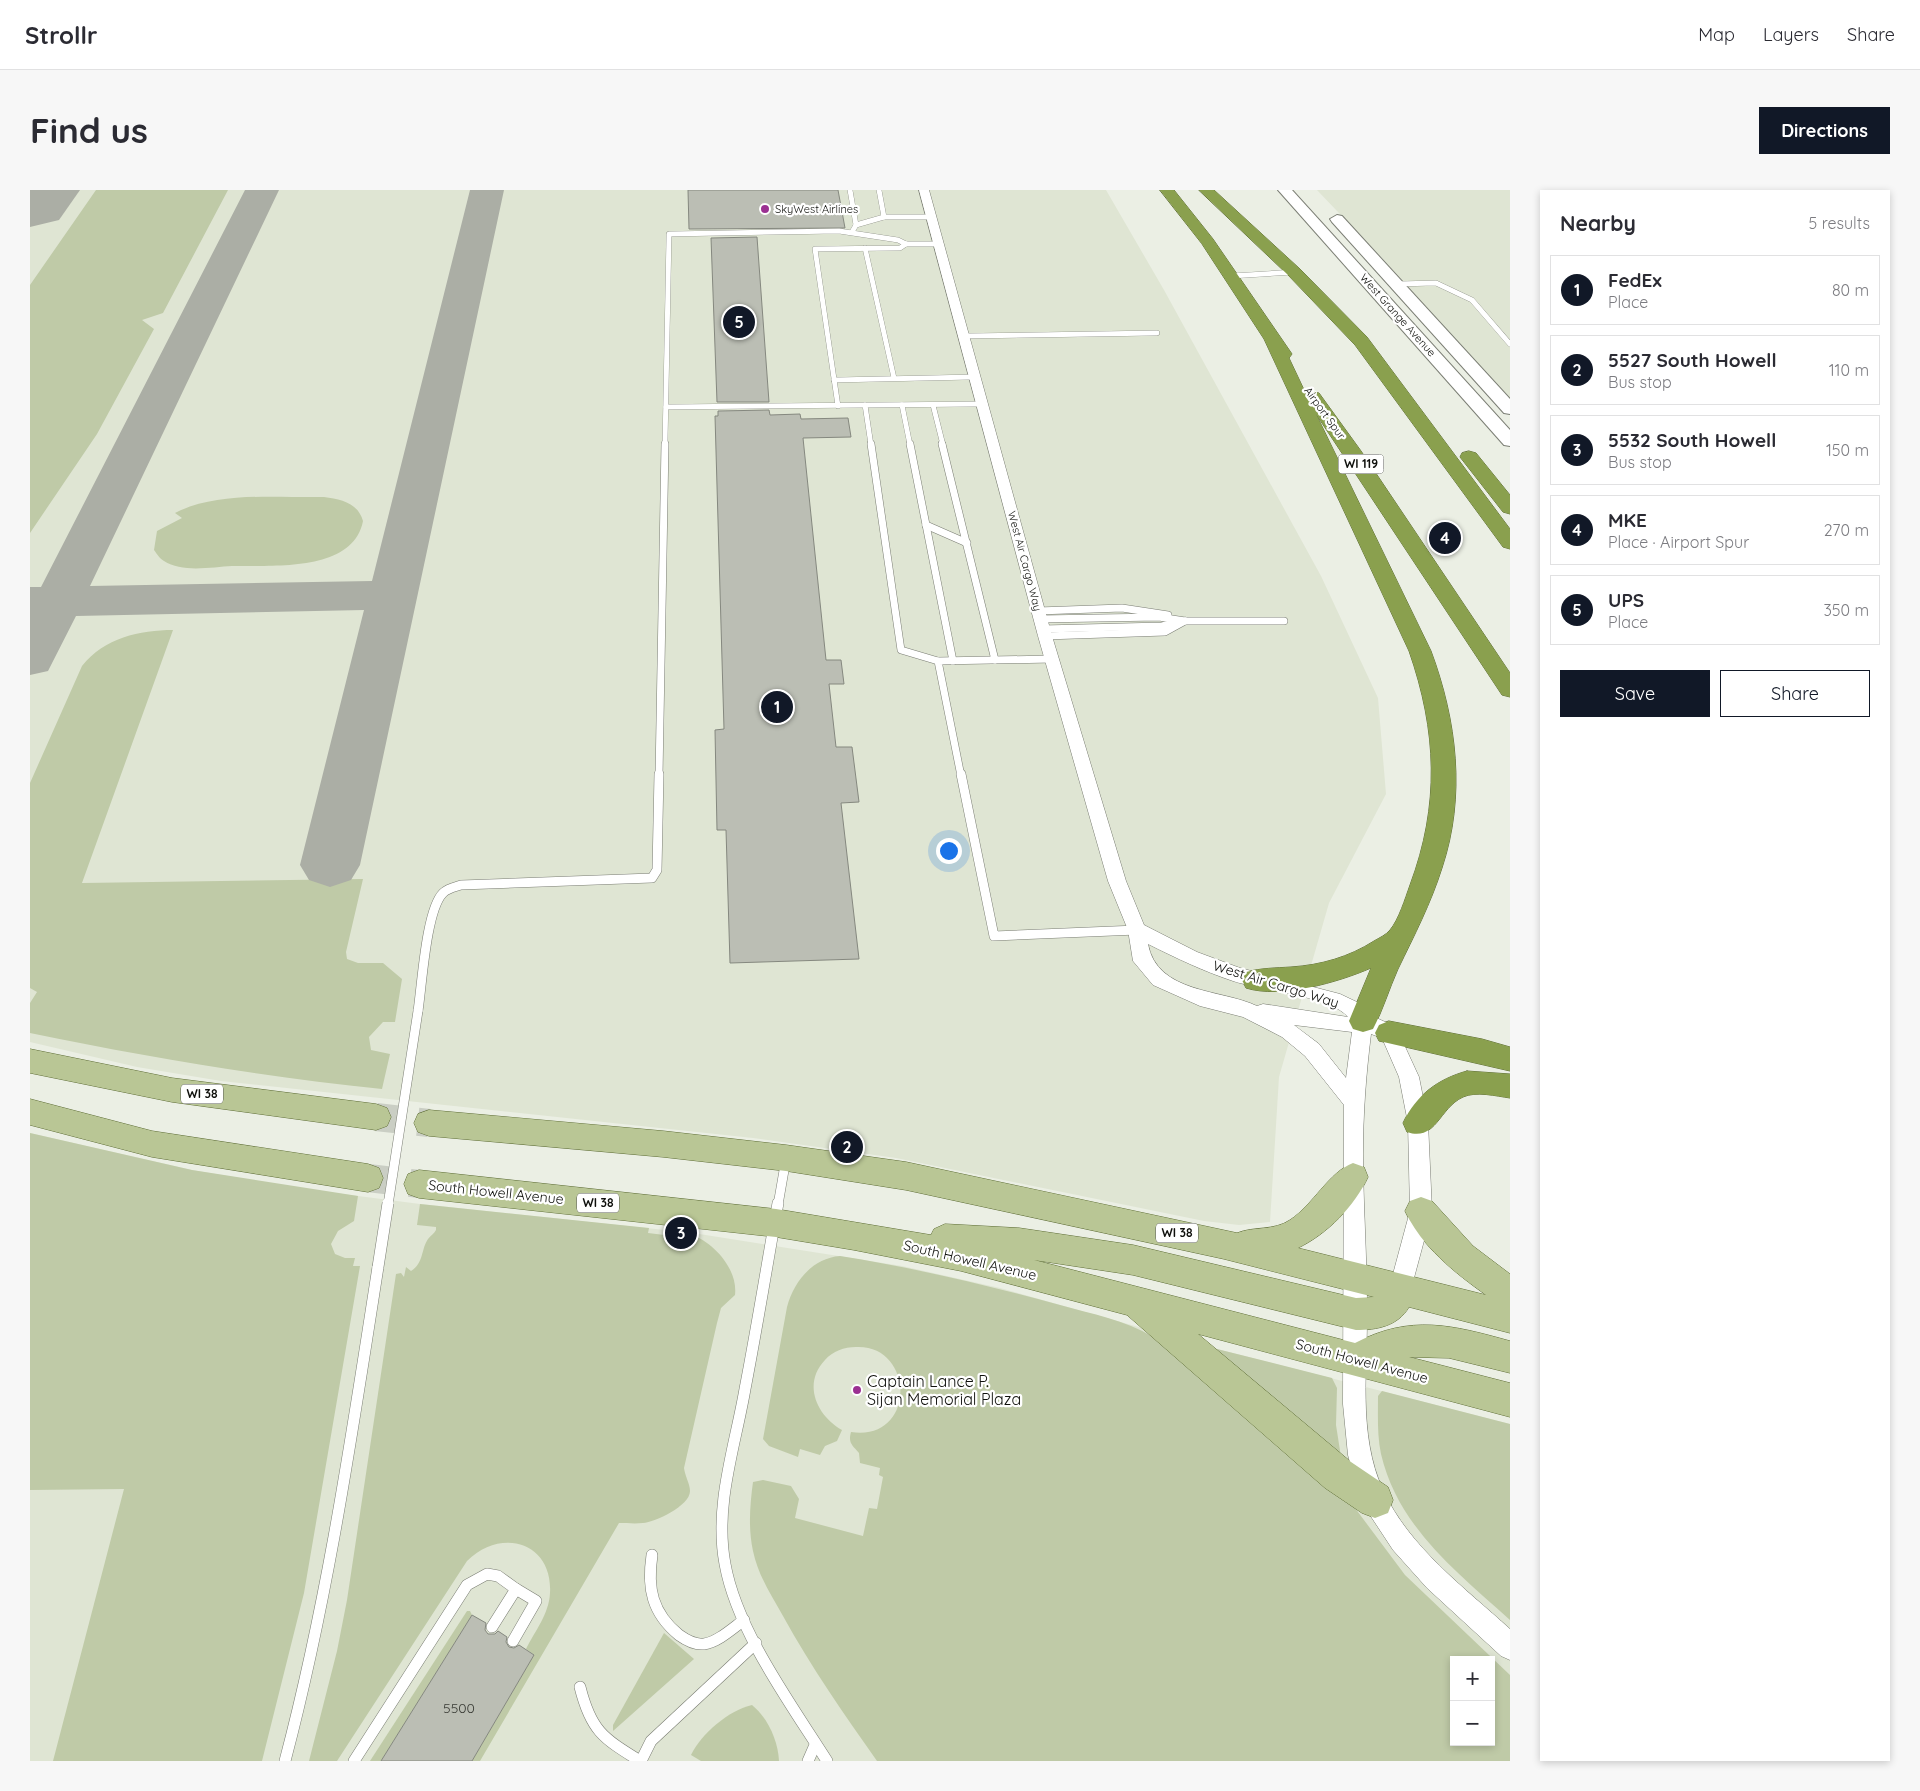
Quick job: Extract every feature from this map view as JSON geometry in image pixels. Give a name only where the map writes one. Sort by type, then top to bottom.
[{"type":"highway","name":"Airport Spur","points":[[1167,190],[1208,242],[1272,340],[1358,459],[1510,690]]},
{"type":"highway","points":[[1206,190],[1294,272],[1442,425],[1510,508]]},
{"type":"highway","points":[[1272,340],[1412,633],[1432,680],[1439,709],[1445,763],[1441,821],[1425,882],[1362,1021]]},
{"type":"highway","points":[[1360,341],[1510,543]]},
{"type":"highway","points":[[1256,980],[1312,976],[1341,970],[1368,959],[1399,938]]},
{"type":"highway","points":[[1389,1033],[1482,1051],[1510,1059]]},
{"type":"highway","points":[[1418,1123],[1434,1102],[1454,1086],[1482,1081],[1510,1086]]},
{"type":"main road","name":"WI 38","points":[[30,1062],[172,1090],[376,1117]]},
{"type":"main road","points":[[30,1112],[86,1128],[172,1148],[368,1178]]},
{"type":"main road","name":"WI 38","points":[[429,1123],[663,1144],[786,1158],[959,1186],[1224,1244],[1510,1316]]},
{"type":"main road","points":[[1224,1244],[1275,1242],[1296,1235],[1316,1220],[1353,1177]]},
{"type":"main road","name":"South Howell Avenue","points":[[419,1184],[776,1223],[854,1235],[961,1256],[1510,1400]]},
{"type":"main road","points":[[1421,1211],[1444,1242],[1473,1269],[1510,1293]]},
{"type":"main road","points":[[854,1235],[1019,1243],[1094,1254],[1150,1264],[1320,1307],[1356,1314],[1373,1314],[1385,1311],[1394,1303],[1400,1289]]},
{"type":"main road","points":[[1134,1301],[1338,1474],[1375,1500]]},
{"type":"main road","points":[[1356,1360],[1388,1344],[1419,1340],[1459,1344],[1510,1357]]},
{"type":"street","name":"West Air Cargo Way","points":[[924,190],[1042,624],[1117,881],[1137,930],[1142,961],[1160,980],[1207,1000],[1247,1010],[1289,1031],[1312,1050],[1354,1104]]},
{"type":"street","name":"West Grange Avenue","points":[[1285,190],[1320,226],[1510,441]]},
{"type":"street","name":"West Grange Avenue","points":[[1329,211],[1510,408]]},
{"type":"street","points":[[1320,226],[1343,225]]},
{"type":"street","points":[[1487,415],[1510,414]]},
{"type":"street","name":"West Air Cargo Way","points":[[1137,930],[1190,957],[1256,980],[1307,991],[1333,999],[1352,1008],[1362,1021],[1389,1033]]},
{"type":"street","points":[[1247,1010],[1348,1026],[1362,1021],[1354,1104],[1353,1177],[1358,1433],[1363,1465],[1375,1500],[1399,1537],[1417,1558],[1510,1647]]},
{"type":"street","points":[[1389,1033],[1409,1077],[1418,1123],[1421,1211],[1400,1289]]},
{"type":"lane","points":[[850,190],[856,225],[852,232]]},
{"type":"lane","points":[[879,190],[884,217]]},
{"type":"lane","points":[[856,225],[884,217],[931,217]]},
{"type":"lane","points":[[285,1761],[302,1699],[328,1577],[434,910],[442,894],[453,887],[643,880],[655,874],[669,234],[830,230],[898,240],[906,244],[939,244]]},
{"type":"lane","points":[[838,406],[815,249],[900,248],[906,244]]},
{"type":"lane","points":[[865,248],[894,378]]},
{"type":"lane","points":[[1231,276],[1294,272]]},
{"type":"lane","points":[[1396,284],[1436,283],[1472,300],[1510,344]]},
{"type":"lane","points":[[964,336],[1157,333]]},
{"type":"lane","points":[[834,380],[974,377]]},
{"type":"lane","points":[[666,407],[982,404]]},
{"type":"lane","points":[[866,405],[901,650],[938,661],[1052,659]]},
{"type":"lane","points":[[902,405],[953,661]]},
{"type":"lane","points":[[933,405],[995,660]]},
{"type":"lane","points":[[926,525],[967,543]]},
{"type":"lane","points":[[1042,624],[1159,618],[1185,621],[1284,621]]},
{"type":"lane","points":[[1042,624],[1165,632],[1185,621]]},
{"type":"lane","points":[[938,661],[994,936],[1137,930]]},
{"type":"lane","points":[[786,1158],[776,1223],[722,1508],[725,1565],[744,1620],[827,1761]]},
{"type":"lane","points":[[652,1556],[649,1572],[652,1601],[661,1618],[678,1634],[692,1643],[705,1644],[744,1620]]},
{"type":"lane","points":[[354,1761],[468,1584],[485,1573],[493,1572],[536,1601],[513,1641]]},
{"type":"lane","points":[[492,1627],[516,1589]]},
{"type":"lane","points":[[580,1688],[586,1714],[596,1732],[640,1761],[651,1741],[756,1643]]},
{"type":"lane","points":[[808,1761],[816,1744]]},
{"type":"shaded area","points":[[30,190],[1106,190],[1164,290],[1321,576],[1378,698],[1386,794],[1329,903],[1279,1077],[1270,1222],[1239,1225],[1204,1221],[896,1158],[753,1138],[221,1081],[137,1067],[30,1042]]},
{"type":"shaded area","points":[[1317,190],[1510,190],[1510,399],[1380,256]]},
{"type":"shaded area","points":[[30,1133],[192,1170],[304,1189],[420,1204],[693,1233],[902,1266],[1000,1288],[1213,1348],[1510,1424],[1510,1761],[30,1761]]},
{"type":"green space","points":[[96,190],[228,190],[163,313],[142,320],[154,329],[97,434],[30,533],[30,285]]},
{"type":"green space","points":[[248,497],[324,497],[337,499],[353,506],[361,515],[363,521],[356,538],[344,550],[327,558],[308,563],[288,565],[188,568],[171,565],[160,558],[154,550],[157,531],[182,518],[175,513],[192,506],[210,501]]},
{"type":"green space","points":[[173,630],[82,883],[363,879],[346,952],[347,959],[358,963],[383,963],[402,979],[395,1022],[383,1022],[369,1037],[371,1050],[390,1054],[382,1089],[293,1079],[205,1066],[30,1033],[30,1003],[37,992],[30,988],[30,783],[82,666],[91,656],[112,642],[123,638],[148,632]]},
{"type":"green space","points":[[30,1133],[192,1170],[358,1196],[354,1221],[338,1231],[331,1244],[335,1254],[345,1258],[355,1258],[353,1266],[360,1266],[304,1593],[262,1761],[53,1761],[124,1489],[30,1490]]},
{"type":"green space","points":[[420,1204],[649,1228],[648,1233],[689,1238],[691,1234],[716,1250],[723,1258],[733,1276],[735,1295],[721,1308],[717,1323],[684,1468],[690,1488],[688,1497],[671,1512],[655,1520],[640,1523],[619,1523],[480,1761],[472,1761],[534,1655],[526,1649],[544,1615],[549,1601],[549,1576],[543,1562],[534,1551],[522,1545],[509,1543],[495,1544],[480,1551],[467,1561],[337,1761],[309,1761],[337,1651],[347,1600],[396,1274],[401,1273],[404,1277],[406,1267],[411,1271],[415,1268],[428,1239],[436,1230],[436,1227],[417,1225]]},
{"type":"green space","points":[[840,1256],[978,1284],[1108,1318],[1131,1326],[1153,1337],[1352,1504],[1405,1575],[1490,1656],[1450,1656],[1450,1746],[1495,1746],[1495,1661],[1510,1675],[1510,1761],[877,1761],[816,1672],[770,1593],[755,1560],[750,1534],[750,1507],[753,1482],[763,1480],[791,1486],[799,1499],[795,1518],[863,1536],[869,1508],[877,1509],[883,1477],[879,1475],[880,1468],[860,1463],[859,1453],[851,1444],[850,1439],[851,1432],[873,1431],[888,1423],[897,1409],[900,1392],[898,1375],[889,1360],[875,1350],[856,1347],[843,1349],[828,1357],[818,1369],[814,1379],[816,1399],[826,1417],[842,1430],[837,1441],[825,1446],[820,1455],[800,1449],[798,1457],[769,1446],[763,1439],[790,1297],[806,1272],[821,1261]]},
{"type":"green space","points":[[1213,1348],[1332,1378],[1337,1388],[1336,1425],[1341,1457]]},
{"type":"green space","points":[[1382,1391],[1510,1424],[1510,1620],[1450,1566],[1415,1526],[1401,1504],[1389,1480],[1381,1454],[1378,1396]]},
{"type":"green space","points":[[467,1611],[470,1611],[472,1615],[381,1761],[370,1761]]},
{"type":"green space","points":[[664,1633],[694,1659],[613,1731],[613,1725]]},
{"type":"green space","points":[[752,1705],[763,1716],[771,1730],[777,1746],[779,1761],[701,1761],[691,1755],[709,1731],[725,1717]]},
{"type":"building","name":"SkyWest Airlines","points":[[688,190],[838,190],[845,228],[689,229]]},
{"type":"building","points":[[757,237],[769,402],[717,402],[711,238]]},
{"type":"building","points":[[769,410],[770,415],[800,414],[801,419],[848,418],[851,437],[803,438],[826,660],[841,660],[844,684],[829,684],[836,747],[852,747],[859,802],[841,803],[859,959],[730,963],[726,830],[717,830],[715,730],[724,729],[715,416],[718,416],[718,411]]},
{"type":"building","points":[[472,1615],[486,1623],[485,1630],[488,1634],[495,1634],[498,1631],[507,1637],[506,1642],[509,1647],[514,1648],[519,1645],[534,1655],[472,1761],[381,1761]]},
{"type":"taxiway","points":[[58,601],[262,190]]},
{"type":"taxiway","points":[[330,865],[487,190]]},
{"type":"taxiway","points":[[58,601],[392,595]]},
{"type":"taxiway","points":[[30,602],[58,601]]},
{"type":"taxiway","points":[[30,659],[58,601]]},
{"type":"runway","points":[[30,202],[39,190]]},
{"type":"tunnel","points":[[376,1117],[429,1123]]},
{"type":"tunnel","points":[[368,1178],[419,1184]]},
{"type":"place","name":"SkyWest Airlines","points":[[765,209]]},
{"type":"place","name":"UPS","points":[[739,322]]},
{"type":"place","name":"MKE","points":[[1445,538]]},
{"type":"place","name":"FedEx","points":[[777,707]]},
{"type":"place","name":"5527 South Howell","points":[[847,1147]]},
{"type":"place","name":"5532 South Howell","points":[[681,1233]]},
{"type":"place","name":"Captain Lance P. Sijan Memorial Plaza","points":[[857,1390]]}]
